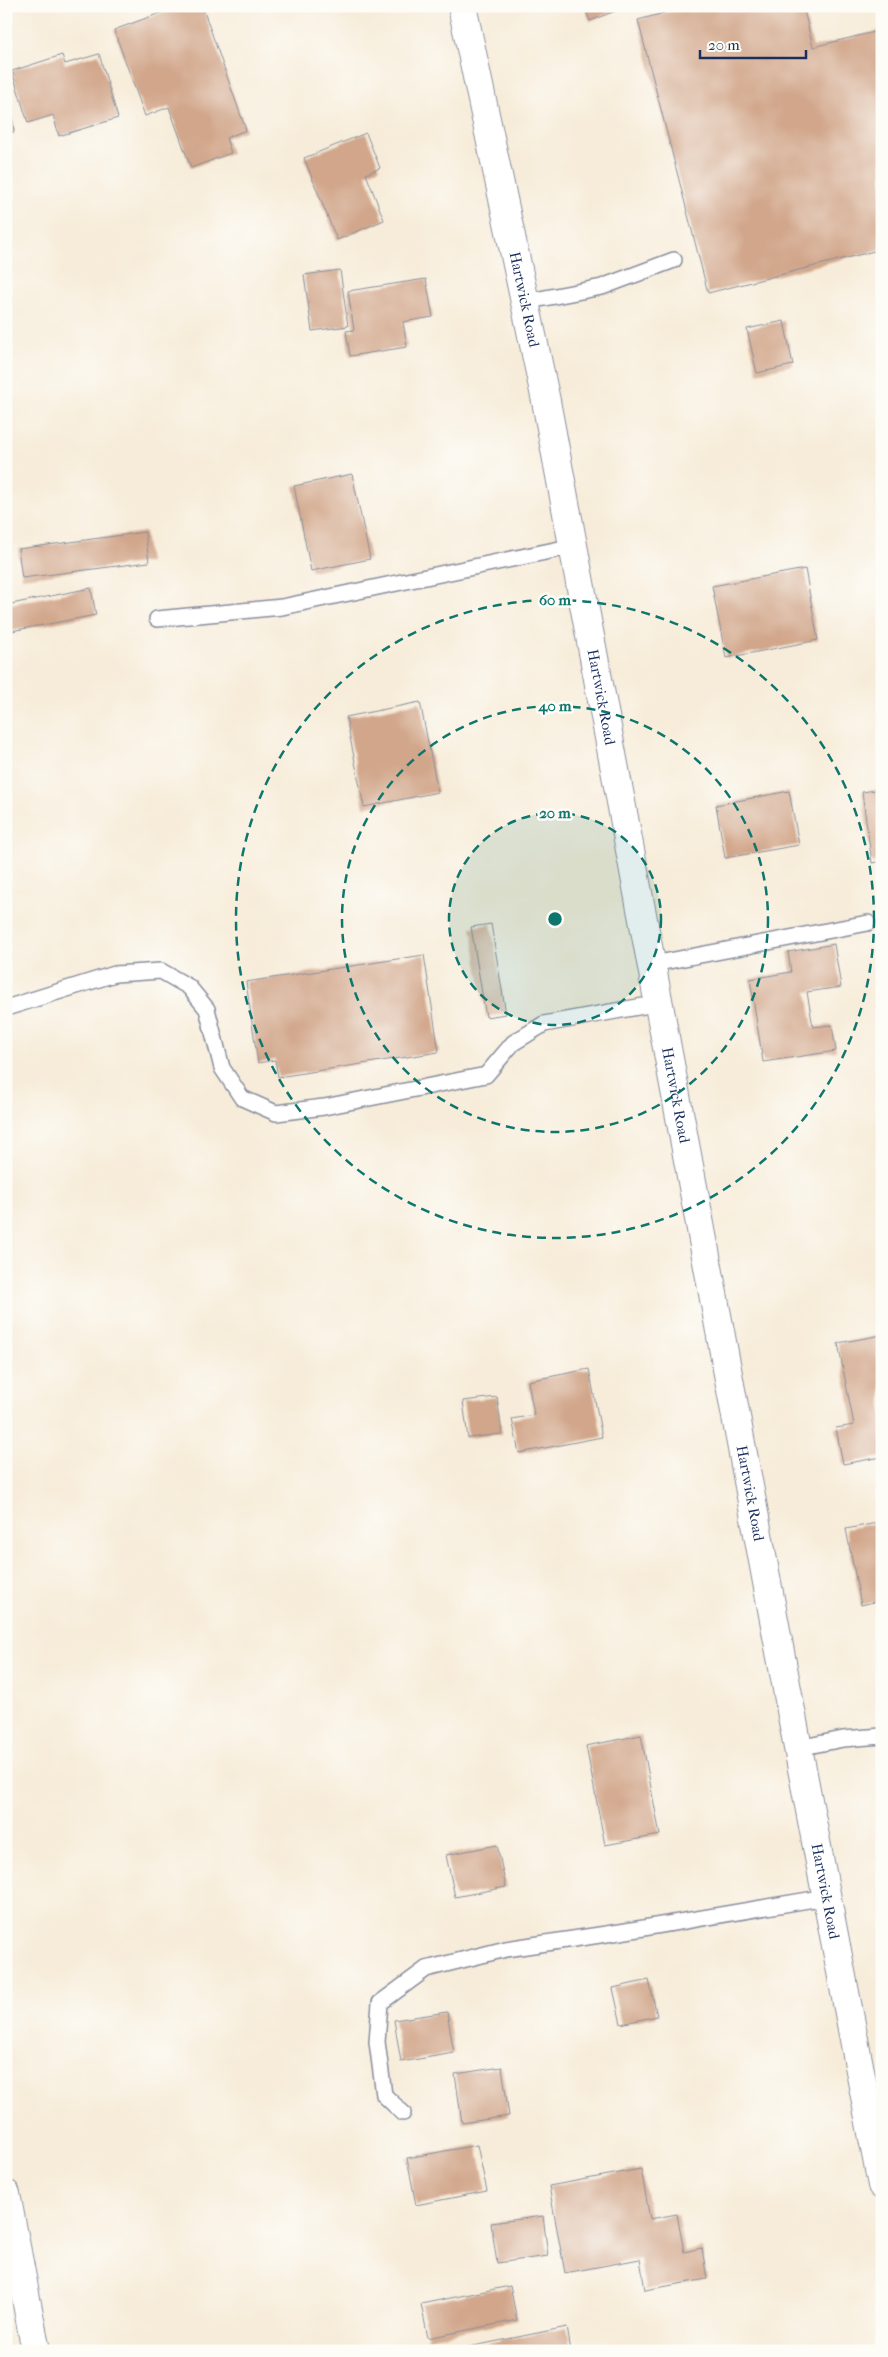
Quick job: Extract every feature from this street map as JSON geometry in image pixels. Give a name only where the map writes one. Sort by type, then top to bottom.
[{"type":"street","name":"Hartwick Road","points":[[462,6],[546,401],[574,546],[798,1748],[882,2185]]},
{"type":"street","points":[[6,2194],[36,2351]]},
{"type":"lane","points":[[524,302],[602,287],[674,260]]},
{"type":"lane","points":[[157,618],[282,607],[574,546]]},
{"type":"lane","points":[[653,964],[868,923]]},
{"type":"lane","points":[[6,1008],[115,974],[162,971],[189,987],[206,1008],[222,1068],[242,1098],[276,1113],[324,1107],[486,1075],[513,1043],[544,1024],[660,1003]]},
{"type":"lane","points":[[798,1748],[843,1739],[882,1736]]},
{"type":"lane","points":[[402,2113],[384,2095],[377,2042],[380,2003],[426,1969],[506,1948],[620,1932],[826,1897]]},
{"type":"building","points":[[179,6],[202,6],[246,130],[226,138],[231,153],[191,168],[169,107],[145,116],[114,30]]},
{"type":"building","points":[[584,6],[627,6],[590,21]]},
{"type":"building","points":[[690,6],[803,6],[813,47],[882,30],[882,249],[708,293],[638,20]]},
{"type":"building","points":[[99,54],[118,118],[59,136],[53,115],[28,123],[12,71],[62,55],[65,64]]},
{"type":"building","points":[[6,90],[9,90],[14,132],[6,133]]},
{"type":"building","points":[[366,133],[380,168],[366,174],[384,220],[337,240],[304,158]]},
{"type":"building","points":[[340,270],[348,326],[312,331],[304,275]]},
{"type":"building","points":[[426,279],[433,317],[403,322],[407,347],[350,356],[346,331],[354,330],[348,291]]},
{"type":"building","points":[[784,321],[793,365],[757,373],[747,329]]},
{"type":"building","points":[[352,474],[370,559],[311,571],[294,486]]},
{"type":"building","points":[[145,532],[149,562],[22,578],[18,549]]},
{"type":"building","points":[[805,569],[818,640],[726,658],[712,586]]},
{"type":"building","points":[[91,588],[96,615],[6,632],[6,605]]},
{"type":"building","points":[[420,702],[438,792],[364,807],[346,717]]},
{"type":"building","points":[[882,789],[882,861],[872,863],[862,792]]},
{"type":"building","points":[[789,791],[799,845],[725,858],[716,805]]},
{"type":"building","points":[[491,924],[506,1014],[486,1017],[471,927]]},
{"type":"building","points":[[834,944],[841,987],[807,992],[813,1027],[832,1025],[836,1051],[763,1062],[750,979],[791,972],[788,952]]},
{"type":"building","points":[[424,955],[439,1052],[278,1077],[275,1060],[258,1063],[246,982]]},
{"type":"building","points":[[882,1335],[882,1457],[843,1464],[836,1428],[854,1425],[838,1343]]},
{"type":"building","points":[[589,1369],[602,1437],[519,1453],[512,1419],[534,1415],[528,1381]]},
{"type":"building","points":[[497,1397],[502,1434],[468,1438],[463,1401]]},
{"type":"building","points":[[882,1522],[882,1600],[861,1605],[846,1529]]},
{"type":"building","points":[[641,1735],[660,1835],[605,1845],[586,1746]]},
{"type":"building","points":[[497,1845],[506,1887],[455,1897],[446,1855]]},
{"type":"building","points":[[649,1980],[657,2016],[621,2024],[613,1988]]},
{"type":"building","points":[[447,2012],[454,2053],[401,2062],[394,2020]]},
{"type":"building","points":[[502,2067],[509,2116],[462,2123],[455,2074]]},
{"type":"building","points":[[477,2145],[487,2191],[416,2205],[407,2158]]},
{"type":"building","points":[[641,2169],[650,2219],[677,2214],[684,2252],[702,2248],[707,2279],[645,2290],[640,2259],[565,2273],[549,2186]]},
{"type":"building","points":[[543,2216],[548,2256],[497,2263],[491,2223]]},
{"type":"building","points":[[510,2286],[517,2320],[428,2338],[421,2304]]},
{"type":"building","points":[[567,2327],[571,2351],[454,2351],[454,2350]]}]
